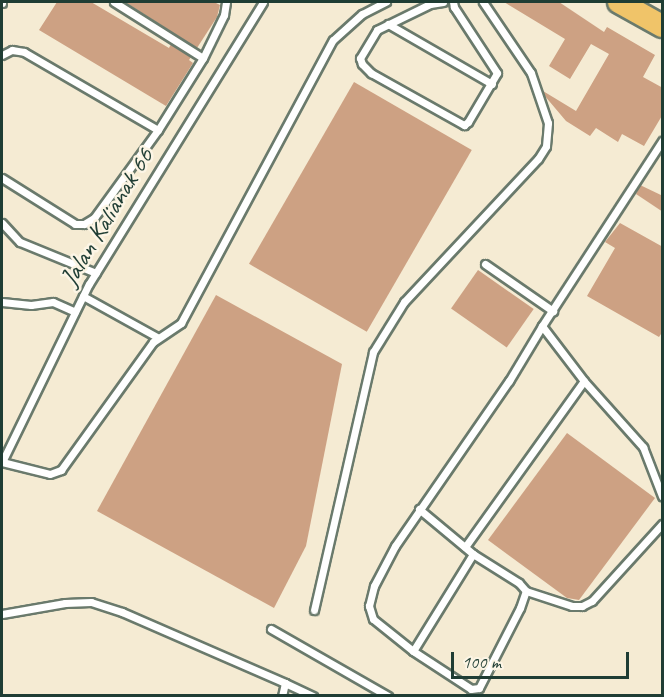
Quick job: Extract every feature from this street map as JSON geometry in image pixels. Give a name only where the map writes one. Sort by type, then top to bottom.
[{"type":"highway","points":[[619,2],[663,26]]},
{"type":"lane","points":[[114,2],[202,58]]},
{"type":"lane","points":[[2,178],[75,224],[84,224],[94,218],[158,130],[202,58],[224,15],[226,2]]},
{"type":"lane","name":"Jalan Kalianak 66","points":[[2,462],[96,273],[263,2]]},
{"type":"lane","points":[[2,462],[50,474],[61,470],[157,337],[172,331],[181,323],[333,40],[362,14],[386,2]]},
{"type":"lane","points":[[443,2],[430,4],[388,24],[370,39],[360,58],[371,74],[464,125],[492,84],[496,70],[454,7],[453,2]]},
{"type":"lane","points":[[314,610],[373,352],[404,302],[538,159],[546,146],[548,123],[531,73],[483,2]]},
{"type":"lane","points":[[388,24],[492,84]]},
{"type":"lane","points":[[2,55],[12,50],[24,52],[158,130]]},
{"type":"lane","points":[[526,591],[520,608],[478,688],[471,689],[413,651],[373,619],[369,606],[374,586],[395,546],[509,381],[542,326],[663,141]]},
{"type":"lane","points":[[2,223],[20,242],[96,273]]},
{"type":"lane","points":[[485,264],[553,311]]},
{"type":"lane","points":[[84,296],[157,337]]},
{"type":"lane","points":[[2,302],[31,305],[53,302],[75,312]]},
{"type":"lane","points":[[542,326],[585,381],[642,447],[663,496]]},
{"type":"lane","points":[[465,547],[585,381]]},
{"type":"lane","points":[[420,510],[473,554],[519,583],[526,591],[572,606],[582,606],[592,601],[663,524]]},
{"type":"lane","points":[[413,651],[473,554]]},
{"type":"lane","points":[[2,620],[2,614],[65,603],[91,602],[122,612],[313,696]]},
{"type":"lane","points":[[271,629],[388,696]]},
{"type":"lane","points":[[282,696],[285,683]]},
{"type":"building","points":[[57,2],[91,2],[169,48],[171,44],[191,57],[189,60],[193,63],[166,106],[39,30]]},
{"type":"building","points":[[125,2],[214,2],[220,5],[217,17],[197,48]]},
{"type":"building","points":[[504,2],[559,2],[604,32],[607,27],[655,55],[643,77],[663,88],[663,114],[644,146],[622,134],[618,142],[596,128],[590,136],[566,121],[544,95],[543,91],[576,111],[609,54],[591,44],[570,79],[549,66],[565,39]]},
{"type":"building","points":[[354,82],[472,150],[367,332],[249,264]]},
{"type":"building","points":[[640,185],[663,196],[663,212],[636,194]]},
{"type":"building","points":[[620,223],[663,247],[663,331],[659,337],[587,296],[615,248],[605,242]]},
{"type":"building","points":[[478,270],[534,309],[507,348],[451,309]]},
{"type":"building","points":[[216,295],[342,364],[306,546],[274,608],[97,511]]},
{"type":"building","points":[[567,433],[655,498],[579,600],[567,598],[488,540]]}]
